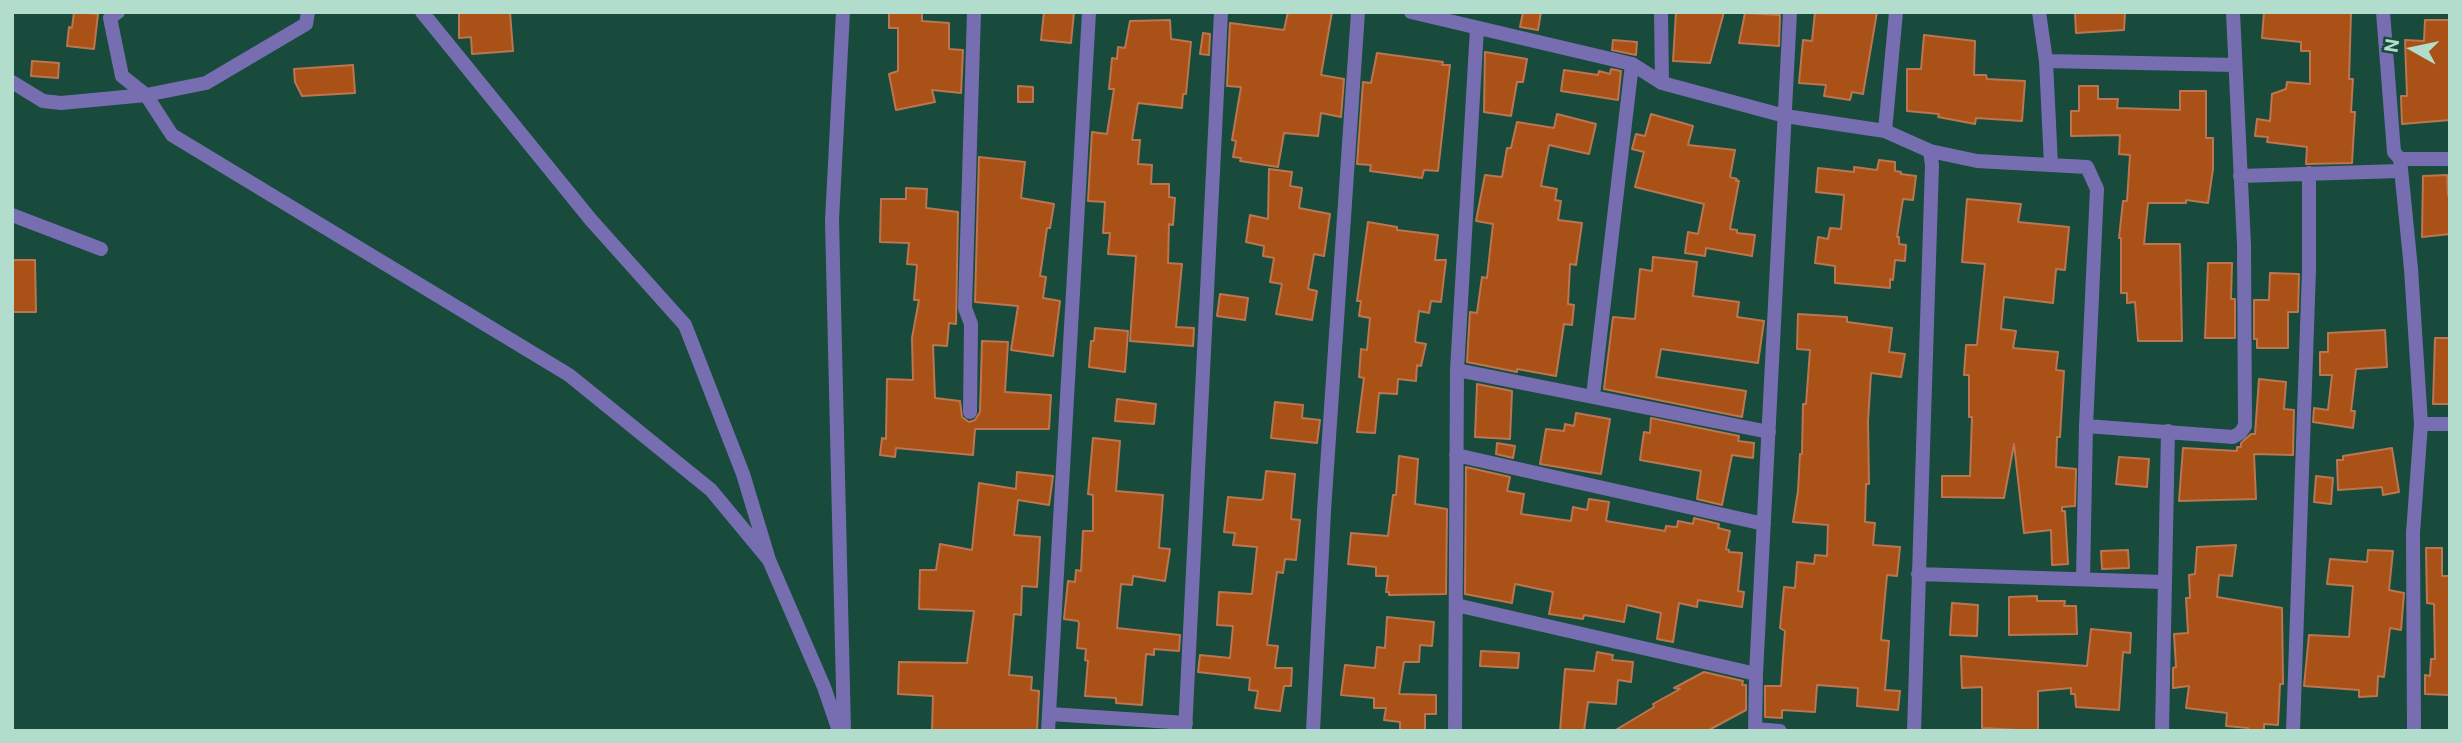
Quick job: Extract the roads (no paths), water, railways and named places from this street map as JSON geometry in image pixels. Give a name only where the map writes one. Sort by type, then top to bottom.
[{"type":"street","points":[[118,12],[110,18],[122,76],[146,95],[172,135],[569,375],[711,490],[769,560]]},
{"type":"street","points":[[12,82],[43,102],[61,103],[146,95],[206,83],[306,24],[308,12]]},
{"type":"street","points":[[422,12],[591,220],[685,324],[743,474],[769,560],[842,731]]},
{"type":"street","points":[[842,731],[832,220],[843,12]]},
{"type":"street","points":[[970,412],[971,324],[965,308],[974,12]]},
{"type":"street","points":[[1048,731],[1089,12]]},
{"type":"street","points":[[1049,714],[1186,727],[1221,12]]},
{"type":"street","points":[[1313,731],[1324,511],[1358,12]]},
{"type":"street","points":[[1411,12],[1459,18],[1478,28],[1632,64],[1662,83],[1785,116],[1885,131],[1930,151],[1977,161],[2087,167],[2097,189],[2083,579]]},
{"type":"street","points":[[1661,12],[1662,83]]},
{"type":"street","points":[[1780,731],[1755,730],[1790,12]]},
{"type":"street","points":[[1885,131],[1896,12]]},
{"type":"street","points":[[2039,12],[2046,61],[2051,164]]},
{"type":"street","points":[[2087,426],[2233,437],[2245,426],[2244,245],[2233,12]]},
{"type":"street","points":[[2384,12],[2392,142],[2400,165],[2411,269],[2421,424],[2413,533],[2414,731]]},
{"type":"street","points":[[1455,731],[1457,370],[1478,28]]},
{"type":"street","points":[[2046,61],[2234,65]]},
{"type":"street","points":[[1593,396],[1632,64]]},
{"type":"street","points":[[1913,731],[1932,164],[1930,151]]},
{"type":"street","points":[[2240,176],[2309,173],[2450,159]]},
{"type":"street","points":[[2293,731],[2309,270],[2309,173]]},
{"type":"street","points":[[12,215],[101,249]]},
{"type":"street","points":[[1457,370],[1769,432]]},
{"type":"street","points":[[2421,424],[2450,424]]},
{"type":"street","points":[[2162,731],[2168,430]]},
{"type":"street","points":[[1456,454],[1764,524]]},
{"type":"street","points":[[1918,574],[2163,582]]},
{"type":"street","points":[[1456,605],[1756,674]]}]
